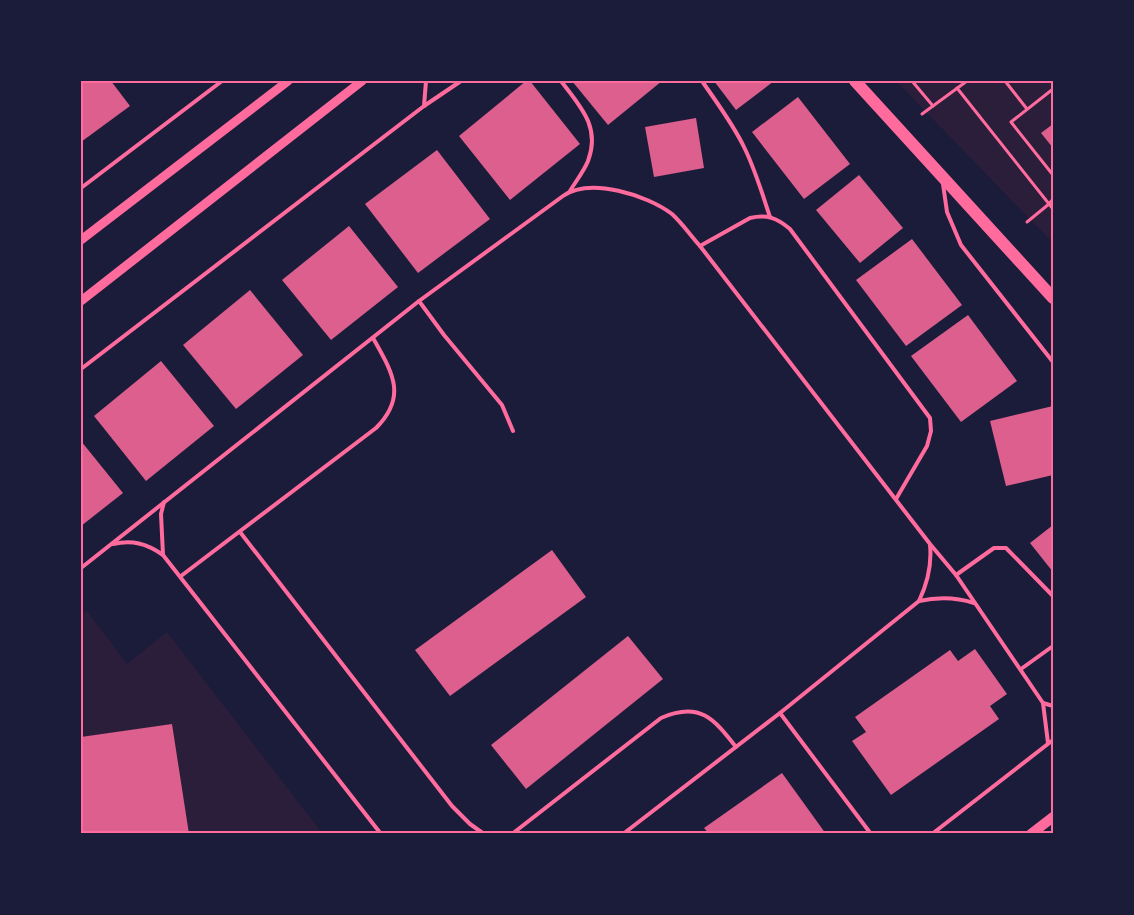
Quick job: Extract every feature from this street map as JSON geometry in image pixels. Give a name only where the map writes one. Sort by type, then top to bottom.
[{"type":"main road","points":[[856,81],[1053,298]]},
{"type":"main road","points":[[1031,834],[1053,817]]},
{"type":"street","points":[[81,240],[288,81]]},
{"type":"street","points":[[81,301],[362,81]]},
{"type":"lane","points":[[81,188],[222,81]]},
{"type":"lane","points":[[424,106],[426,81]]},
{"type":"lane","points":[[81,369],[424,106],[461,81]]},
{"type":"lane","points":[[81,568],[420,301],[570,191],[588,162],[592,147],[592,131],[587,116],[562,81]]},
{"type":"lane","points":[[702,81],[744,147],[770,216]]},
{"type":"lane","points":[[942,176],[947,212],[961,245],[1053,362]]},
{"type":"lane","points":[[570,191],[605,188],[645,199],[672,214],[700,246],[956,575],[1043,704],[1048,743]]},
{"type":"lane","points":[[700,246],[750,218],[760,216],[770,216],[779,220],[790,229],[930,418],[931,431],[927,446],[896,500]]},
{"type":"lane","points":[[420,301],[444,335],[502,405],[513,431]]},
{"type":"lane","points":[[181,576],[376,428],[385,419],[391,410],[396,390],[394,377],[373,338]]},
{"type":"lane","points":[[163,554],[162,514],[164,502]]},
{"type":"lane","points":[[240,532],[452,806],[470,824],[484,834]]},
{"type":"lane","points":[[111,544],[138,542],[152,547],[163,554],[381,834]]},
{"type":"lane","points":[[622,834],[780,713],[919,601],[926,586],[930,570],[930,544]]},
{"type":"lane","points":[[956,575],[994,548],[1006,548],[1053,596]]},
{"type":"lane","points":[[919,601],[949,598],[975,604]]},
{"type":"lane","points":[[1021,669],[1053,646]]},
{"type":"lane","points":[[1043,704],[1053,706]]},
{"type":"lane","points":[[512,834],[662,718],[672,713],[696,712],[707,716],[717,723],[736,747]]},
{"type":"lane","points":[[780,713],[871,834]]},
{"type":"lane","points":[[932,834],[1053,740]]},
{"type":"path","points":[[912,81],[933,106]]},
{"type":"path","points":[[922,114],[967,81]]},
{"type":"path","points":[[1005,81],[1027,109]]},
{"type":"path","points":[[957,88],[1053,209]]},
{"type":"path","points":[[1053,89],[1011,122],[1053,175]]},
{"type":"path","points":[[1027,222],[1053,199]]},
{"type":"shaded area","points":[[896,81],[1053,81],[1053,243]]},
{"type":"shaded area","points":[[87,611],[127,664],[167,632],[323,834],[81,834],[81,615]]},
{"type":"building","points":[[81,81],[111,81],[130,106],[81,142]]},
{"type":"building","points":[[526,81],[530,81],[580,144],[510,200],[459,136]]},
{"type":"building","points":[[572,81],[662,81],[608,125]]},
{"type":"building","points":[[714,81],[774,81],[736,110]]},
{"type":"building","points":[[798,97],[850,164],[804,199],[752,132]]},
{"type":"building","points":[[696,118],[704,168],[654,177],[645,127]]},
{"type":"building","points":[[1053,124],[1053,148],[1041,133]]},
{"type":"building","points":[[437,150],[490,219],[418,273],[365,204]]},
{"type":"building","points":[[859,175],[903,228],[860,263],[816,210]]},
{"type":"building","points":[[349,226],[398,287],[331,340],[282,280]]},
{"type":"building","points":[[912,239],[962,305],[906,346],[856,280]]},
{"type":"building","points":[[250,290],[303,355],[236,409],[183,345]]},
{"type":"building","points":[[968,315],[1017,381],[961,422],[911,356]]},
{"type":"building","points":[[161,361],[214,426],[146,481],[94,416]]},
{"type":"building","points":[[1053,406],[1053,475],[1006,486],[990,421]]},
{"type":"building","points":[[81,441],[123,493],[81,526]]},
{"type":"building","points":[[1053,525],[1053,572],[1030,543]]},
{"type":"building","points":[[552,550],[586,597],[450,696],[415,650]]},
{"type":"building","points":[[628,636],[663,679],[526,789],[491,745]]},
{"type":"building","points":[[975,649],[1007,694],[990,706],[999,719],[891,795],[852,741],[866,732],[855,717],[950,650],[958,661]]},
{"type":"building","points":[[172,724],[189,834],[81,834],[81,737]]},
{"type":"building","points":[[782,773],[826,834],[709,834],[704,828]]}]
